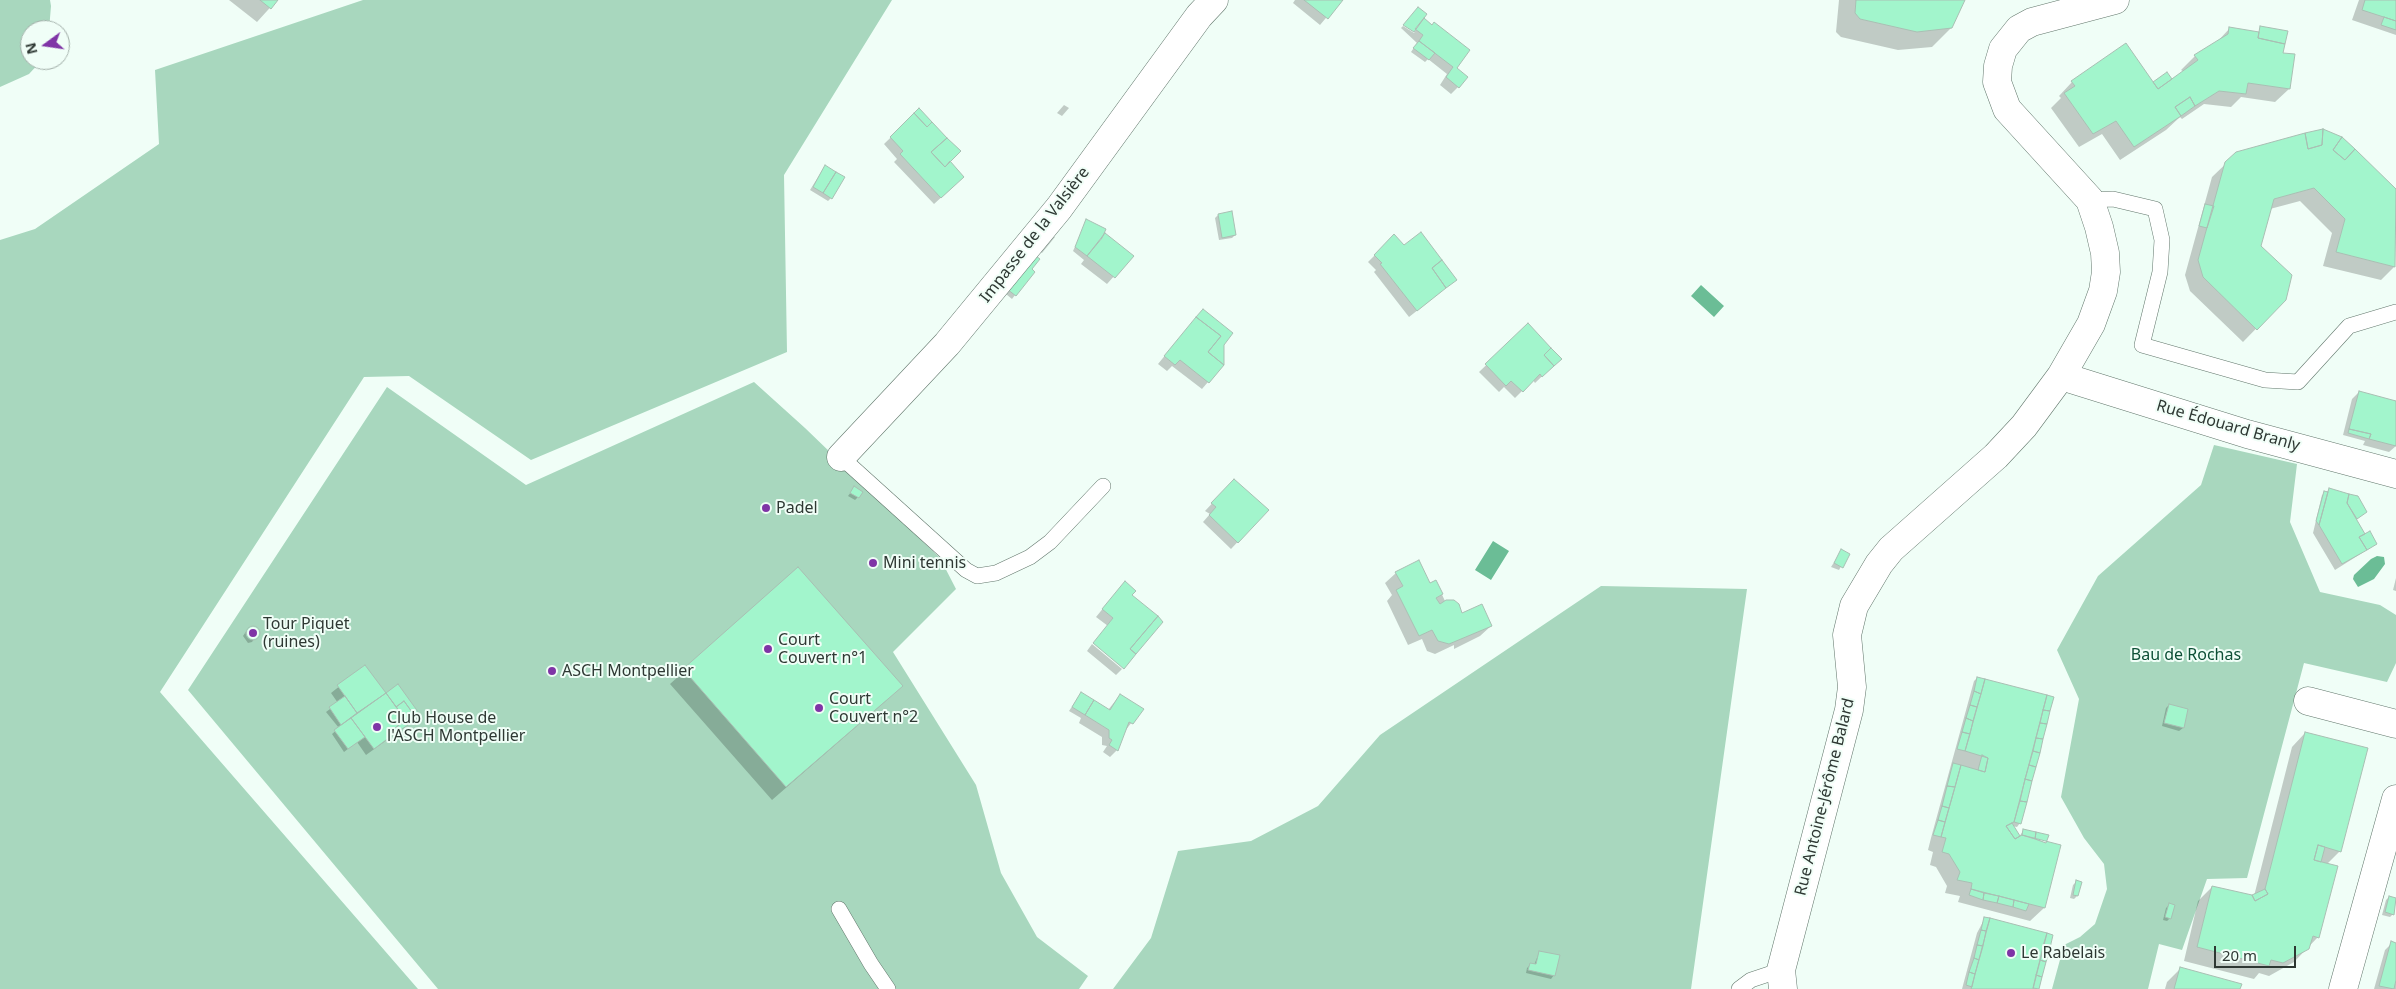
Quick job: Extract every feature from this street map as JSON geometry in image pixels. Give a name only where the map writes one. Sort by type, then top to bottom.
[{"type":"street","name":"Impasse de la Valsière","points":[[841,457],[947,344],[1059,208],[1199,16],[1214,0]]},
{"type":"street","name":"Rue Antoine-Jérôme Balard","points":[[1782,980],[1849,710],[1852,687],[1847,635],[1854,606],[1879,564],[1891,550],[1996,456],[2024,426],[2061,376],[2091,324],[2103,291],[2106,272],[2099,227],[2090,200],[2007,110],[1997,82],[2002,49],[2019,29],[2032,22],[2115,0]]},
{"type":"street","name":"Rue Édouard Branly","points":[[2061,376],[2247,434],[2396,474]]},
{"type":"street","points":[[2308,701],[2396,724]]},
{"type":"street","points":[[2343,989],[2396,799]]},
{"type":"lane","points":[[2090,200],[2113,199],[2155,209],[2162,240],[2160,272],[2142,345],[2265,380],[2298,382],[2349,326],[2396,312]]},
{"type":"lane","points":[[841,457],[966,570],[977,576],[996,573],[1030,557],[1050,542],[1103,486]]},
{"type":"lane","points":[[839,909],[888,989]]},
{"type":"lane","points":[[1739,989],[1751,980],[1782,980]]},
{"type":"green space","points":[[0,0],[50,0],[50,20],[20,20],[20,70],[33,70],[29,74],[0,87]]},
{"type":"green space","points":[[363,0],[892,0],[784,175],[787,352],[531,460],[409,376],[364,377],[160,692],[418,989],[0,989],[0,240],[35,229],[159,144],[155,70]]},
{"type":"green space","name":"ASCH Montpellier","points":[[754,382],[805,428],[940,558],[956,589],[893,652],[976,785],[1001,873],[1037,937],[1088,976],[1079,989],[438,989],[188,690],[387,387],[526,485]]},
{"type":"green space","name":"Bau de Rochas","points":[[2214,445],[2297,464],[2290,522],[2320,592],[2380,605],[2396,615],[2396,663],[2387,682],[2304,663],[2247,878],[2207,879],[2182,950],[2159,944],[2148,989],[2052,989],[2064,945],[2080,937],[2095,924],[2107,889],[2104,864],[2084,838],[2061,797],[2079,699],[2057,650],[2098,576],[2201,485]]},
{"type":"green space","points":[[1601,586],[1747,589],[1691,989],[1113,989],[1151,938],[1178,851],[1251,841],[1318,806],[1380,735]]},
{"type":"shaded area","points":[[1701,285],[1724,306],[1714,317],[1691,296]]},
{"type":"shaded area","points":[[1493,541],[1509,551],[1491,580],[1475,570]]},
{"type":"shaded area","points":[[2377,556],[2384,557],[2385,564],[2374,579],[2358,587],[2353,579],[2354,575],[2371,559]]},
{"type":"building","points":[[260,0],[278,0],[271,9]]},
{"type":"building","points":[[1304,0],[1343,0],[1328,19]]},
{"type":"building","points":[[1856,0],[1965,0],[1952,28],[1917,32],[1860,19],[1855,13]]},
{"type":"building","points":[[2365,0],[2396,0],[2396,21],[2362,10]]},
{"type":"building","points":[[1418,7],[1427,14],[1414,32],[1403,25]]},
{"type":"building","points":[[2384,17],[2396,21],[2396,30],[2381,25]]},
{"type":"building","points":[[1424,18],[1432,25],[1434,22],[1470,50],[1457,68],[1468,77],[1459,88],[1446,77],[1453,67],[1419,41],[1423,35],[1415,29]]},
{"type":"building","points":[[2260,26],[2288,31],[2285,44],[2258,38]]},
{"type":"building","points":[[2229,27],[2259,32],[2258,38],[2285,44],[2283,53],[2295,54],[2290,89],[2248,83],[2246,94],[2219,91],[2195,106],[2190,97],[2175,107],[2181,116],[2134,147],[2116,121],[2093,134],[2064,93],[2075,86],[2071,81],[2126,43],[2158,89],[2198,60],[2194,55],[2228,34]]},
{"type":"building","points":[[1419,41],[1435,53],[1429,60],[1413,48]]},
{"type":"building","points":[[2167,72],[2172,79],[2158,89],[2153,82]]},
{"type":"building","points":[[2190,97],[2195,106],[2181,116],[2175,107]]},
{"type":"building","points":[[919,108],[932,122],[927,127],[914,113]]},
{"type":"building","points":[[914,113],[927,127],[932,122],[947,138],[931,152],[945,167],[950,161],[964,177],[941,198],[900,154],[903,151],[890,137]]},
{"type":"building","points":[[2323,129],[2342,137],[2333,150],[2345,160],[2355,149],[2396,189],[2395,267],[2336,252],[2345,219],[2314,188],[2274,199],[2261,246],[2292,275],[2286,300],[2257,330],[2203,277],[2198,260],[2225,162],[2236,152],[2305,133],[2308,149],[2322,145]]},
{"type":"building","points":[[2323,129],[2322,145],[2308,149],[2305,133]]},
{"type":"building","points":[[2342,137],[2355,149],[2345,160],[2333,150]]},
{"type":"building","points":[[947,138],[961,151],[945,167],[931,152]]},
{"type":"building","points":[[825,165],[836,172],[823,193],[813,187]]},
{"type":"building","points":[[836,172],[845,177],[832,199],[823,193]]},
{"type":"building","points":[[2205,204],[2214,206],[2207,228],[2199,226]]},
{"type":"building","points":[[1232,211],[1236,235],[1222,238],[1218,214]]},
{"type":"building","points":[[1086,219],[1106,229],[1102,238],[1087,256],[1075,247]]},
{"type":"building","points":[[1421,232],[1442,260],[1432,268],[1446,288],[1417,311],[1374,255],[1394,234],[1404,245]]},
{"type":"building","points":[[1105,233],[1134,256],[1115,278],[1087,256]]},
{"type":"building","points":[[1029,251],[1040,259],[1032,269],[1035,272],[1016,296],[1003,286]]},
{"type":"building","points":[[1442,260],[1457,280],[1446,288],[1432,268]]},
{"type":"building","points":[[1203,309],[1233,333],[1224,345],[1224,365],[1208,352],[1221,336],[1196,317]]},
{"type":"building","points":[[1196,317],[1221,336],[1208,352],[1224,365],[1209,383],[1180,360],[1175,365],[1164,356]]},
{"type":"building","points":[[1528,323],[1551,348],[1544,355],[1554,366],[1542,377],[1540,374],[1523,392],[1511,381],[1506,386],[1485,364]]},
{"type":"building","points":[[1551,348],[1562,359],[1554,366],[1544,355]]},
{"type":"building","points":[[2359,391],[2396,401],[2396,446],[2369,439],[2371,434],[2349,429]]},
{"type":"building","points":[[2349,429],[2371,434],[2369,439],[2348,433]]},
{"type":"building","points":[[1234,479],[1269,510],[1238,543],[1209,515],[1216,507],[1211,503]]},
{"type":"building","points":[[854,486],[863,492],[859,498],[850,493]]},
{"type":"building","points":[[2329,488],[2349,494],[2347,503],[2365,534],[2359,537],[2367,550],[2342,564],[2319,525]]},
{"type":"building","points":[[2324,491],[2328,492],[2319,525],[2316,521]]},
{"type":"building","points":[[2349,494],[2358,496],[2367,512],[2357,519],[2347,503]]},
{"type":"building","points":[[2370,531],[2377,544],[2367,550],[2359,537]]},
{"type":"building","points":[[1841,549],[1850,554],[1843,568],[1834,563]]},
{"type":"building","points":[[1419,560],[1430,583],[1436,580],[1443,594],[1436,598],[1440,604],[1446,600],[1454,600],[1459,604],[1462,613],[1482,604],[1492,626],[1449,644],[1438,641],[1432,630],[1419,636],[1396,590],[1403,586],[1395,572]]},
{"type":"building","points":[[798,567],[903,686],[786,787],[683,669]]},
{"type":"building","points":[[1125,581],[1136,591],[1132,595],[1158,616],[1130,649],[1136,654],[1124,669],[1093,643],[1113,618],[1102,609]]},
{"type":"building","points":[[1158,616],[1163,622],[1136,654],[1130,649]]},
{"type":"building","name":"Tour Piquet (ruines)","points":[[250,626],[256,626],[260,633],[256,640],[250,640],[246,636],[246,630]]},
{"type":"building","points":[[365,665],[386,693],[357,713],[337,685]]},
{"type":"building","points":[[1977,677],[1985,679],[1981,694],[1974,691]]},
{"type":"building","points":[[1985,679],[2047,695],[2014,822],[2006,826],[2015,839],[2022,835],[2061,845],[2045,908],[1971,889],[1972,883],[1957,880],[1960,872],[1949,854],[1942,852],[1946,838],[1941,837],[1961,765],[1985,772],[1988,758],[1965,751]]},
{"type":"building","points":[[398,684],[421,716],[417,719],[404,701],[396,707],[386,693]]},
{"type":"building","points":[[1974,691],[1981,694],[1977,707],[1970,705]]},
{"type":"building","points":[[1081,692],[1094,700],[1085,715],[1072,707]]},
{"type":"building","name":"Club House de l'ASCH Montpellier","points":[[386,693],[406,720],[388,733],[390,737],[374,749],[351,718]]},
{"type":"building","points":[[1120,694],[1144,709],[1133,724],[1129,722],[1118,751],[1109,745],[1112,740],[1109,738],[1109,730],[1085,715],[1094,700],[1110,710]]},
{"type":"building","points":[[2047,695],[2054,697],[2050,711],[2043,710]]},
{"type":"building","points":[[345,696],[357,713],[341,725],[329,707]]},
{"type":"building","points":[[404,701],[417,719],[390,737],[388,733],[406,720],[396,707]]},
{"type":"building","points":[[2169,704],[2188,709],[2184,728],[2164,723]]},
{"type":"building","points":[[1970,705],[1977,707],[1973,721],[1966,718]]},
{"type":"building","points":[[2043,710],[2050,711],[2047,724],[2040,723]]},
{"type":"building","points":[[351,718],[365,737],[348,749],[334,730]]},
{"type":"building","points":[[1966,718],[1973,721],[1970,734],[1962,732]]},
{"type":"building","points":[[2040,723],[2047,724],[2043,739],[2036,738]]},
{"type":"building","points":[[1962,732],[1970,734],[1965,751],[1957,749]]},
{"type":"building","points":[[2305,732],[2368,748],[2341,852],[2318,845],[2314,860],[2338,866],[2319,938],[2313,936],[2309,949],[2283,963],[2271,960],[2269,966],[2197,947],[2212,886],[2252,895],[2255,901],[2268,894],[2265,889]]},
{"type":"building","points":[[2036,738],[2043,739],[2040,753],[2033,751]]},
{"type":"building","points":[[2033,751],[2040,753],[2036,767],[2029,765]]},
{"type":"building","points":[[1982,755],[1988,758],[1985,772],[1978,770]]},
{"type":"building","points":[[1953,763],[1961,765],[1955,787],[1947,786]]},
{"type":"building","points":[[2029,765],[2036,767],[2032,781],[2025,779]]},
{"type":"building","points":[[2025,779],[2032,781],[2027,802],[2020,801]]},
{"type":"building","points":[[1947,786],[1955,787],[1949,808],[1942,806]]},
{"type":"building","points":[[2020,801],[2027,802],[2021,824],[2014,822]]},
{"type":"building","points":[[1942,806],[1949,808],[1945,822],[1938,820]]},
{"type":"building","points":[[1938,820],[1945,822],[1941,837],[1933,835]]},
{"type":"building","points":[[2012,823],[2020,836],[2015,839],[2006,826]]},
{"type":"building","points":[[2023,829],[2036,832],[2035,839],[2022,835]]},
{"type":"building","points":[[2036,832],[2049,835],[2046,843],[2035,839]]},
{"type":"building","points":[[2318,845],[2325,847],[2321,862],[2314,860]]},
{"type":"building","points":[[2076,880],[2082,882],[2078,896],[2073,895]]},
{"type":"building","points":[[1971,889],[1984,893],[1983,900],[1969,895]]},
{"type":"building","points":[[2265,889],[2268,894],[2255,901],[2252,895]]},
{"type":"building","points":[[1984,893],[1999,896],[1997,903],[1983,900]]},
{"type":"building","points":[[1999,896],[2014,900],[2013,907],[1997,903]]},
{"type":"building","points":[[2389,896],[2396,898],[2394,915],[2385,912]]},
{"type":"building","points":[[2014,900],[2029,904],[2026,911],[2013,907]]},
{"type":"building","points":[[2169,903],[2175,905],[2171,919],[2165,917]]},
{"type":"building","points":[[1984,917],[1990,918],[1986,931],[1981,930]]},
{"type":"building","name":"Le Rabelais","points":[[1990,918],[2047,933],[2033,989],[1971,989]]},
{"type":"building","points":[[1981,930],[1986,931],[1983,946],[1977,945]]},
{"type":"building","points":[[2047,933],[2053,935],[2050,948],[2043,946]]},
{"type":"building","points":[[2391,941],[2396,943],[2396,980],[2394,989],[2379,986]]},
{"type":"building","points":[[1977,945],[1983,946],[1979,960],[1974,958]]},
{"type":"building","points":[[2043,946],[2050,948],[2046,962],[2040,960]]},
{"type":"building","points":[[1539,951],[1560,955],[1555,976],[1528,970],[1530,963],[1536,964]]},
{"type":"building","points":[[1974,958],[1979,960],[1975,974],[1969,972]]},
{"type":"building","points":[[2040,960],[2046,962],[2042,977],[2036,975]]},
{"type":"building","points":[[2180,967],[2242,984],[2240,989],[2174,989]]},
{"type":"building","points":[[1969,972],[1975,974],[1972,987],[1966,985]]},
{"type":"building","points":[[2036,975],[2042,977],[2039,989],[2033,988]]},
{"type":"place","name":"Padel","points":[[766,508]]},
{"type":"place","name":"Mini tennis","points":[[873,563]]},
{"type":"place","name":"Tour Piquet (ruines)","points":[[253,633]]},
{"type":"place","name":"Court Couvert n°1","points":[[768,649]]},
{"type":"place","name":"ASCH Montpellier","points":[[552,671]]},
{"type":"place","name":"Court Couvert n°2","points":[[819,708]]},
{"type":"place","name":"Club House de l'ASCH Montpellier","points":[[377,727]]},
{"type":"place","name":"Le Rabelais","points":[[2011,953]]}]
